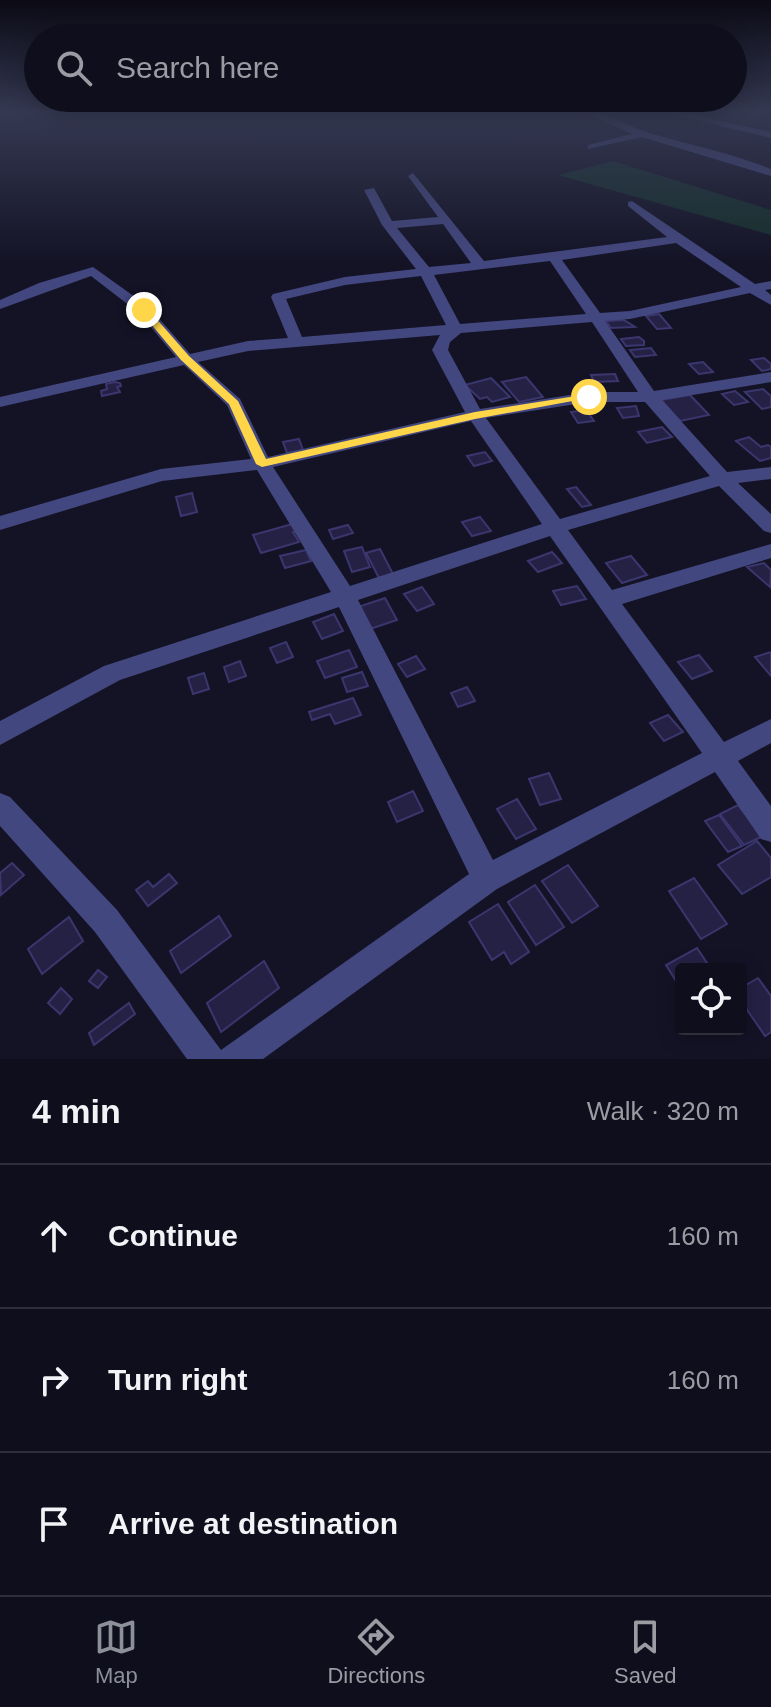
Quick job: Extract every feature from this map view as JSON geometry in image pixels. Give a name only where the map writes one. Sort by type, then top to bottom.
[{"type":"street","points":[[741,161],[771,173]]},
{"type":"street","points":[[413,176],[480,265]]},
{"type":"street","points":[[370,190],[388,225],[425,271],[456,330]]},
{"type":"street","points":[[632,204],[771,301]]},
{"type":"street","points":[[388,225],[445,220]]},
{"type":"street","points":[[297,343],[278,297],[345,281],[678,239]]},
{"type":"street","points":[[554,257],[650,397],[723,479],[771,526]]},
{"type":"street","points":[[0,305],[44,286],[93,271],[144,310],[185,358],[234,403],[262,464],[344,595],[487,879]]},
{"type":"street","points":[[0,402],[248,346],[630,315],[771,285]]},
{"type":"street","points":[[456,330],[443,340],[440,350],[475,415],[771,829]]},
{"type":"street","points":[[0,523],[161,475],[262,464],[475,415],[589,397],[650,397],[771,377]]},
{"type":"street","points":[[0,734],[112,673],[555,527],[723,479],[771,473]]},
{"type":"street","points":[[607,600],[771,551]]},
{"type":"street","points":[[234,1059],[487,879],[771,730]]},
{"type":"street","points":[[0,806],[106,921],[208,1059]]},
{"type":"green space","points":[[614,161],[771,210],[771,235],[558,175]]},
{"type":"building","points":[[659,314],[671,328],[657,329],[646,316]]},
{"type":"building","points":[[624,320],[635,327],[611,328],[606,321]]},
{"type":"building","points":[[639,337],[644,345],[626,346],[621,339]]},
{"type":"building","points":[[651,348],[656,355],[635,357],[630,350]]},
{"type":"building","points":[[764,358],[771,364],[771,369],[762,371],[751,360]]},
{"type":"building","points":[[703,362],[713,372],[699,374],[689,364]]},
{"type":"building","points":[[615,374],[618,381],[594,382],[591,375]]},
{"type":"building","points":[[526,377],[543,397],[519,402],[502,382]]},
{"type":"building","points":[[491,378],[510,397],[492,402],[487,397],[480,399],[465,385]]},
{"type":"building","points":[[120,383],[121,386],[117,387],[120,392],[102,396],[101,391],[107,389],[106,384]]},
{"type":"building","points":[[763,389],[771,396],[771,407],[762,409],[745,392]]},
{"type":"building","points":[[735,391],[748,402],[734,405],[722,394]]},
{"type":"building","points":[[690,395],[709,415],[680,421],[661,400]]},
{"type":"building","points":[[636,406],[639,416],[623,418],[617,408]]},
{"type":"building","points":[[586,410],[594,421],[578,423],[571,412]]},
{"type":"building","points":[[662,427],[672,437],[647,443],[638,432]]},
{"type":"building","points":[[749,437],[761,447],[771,447],[771,458],[760,461],[736,441]]},
{"type":"building","points":[[299,439],[303,450],[287,453],[283,442]]},
{"type":"building","points":[[485,452],[492,461],[474,466],[467,456]]},
{"type":"building","points":[[576,487],[591,505],[582,507],[567,489]]},
{"type":"building","points":[[192,493],[197,512],[181,516],[176,497]]},
{"type":"building","points":[[480,517],[491,531],[472,536],[462,522]]},
{"type":"building","points":[[296,523],[300,530],[293,532],[299,542],[261,553],[253,535]]},
{"type":"building","points":[[348,525],[353,533],[333,539],[329,530]]},
{"type":"building","points":[[362,547],[370,567],[352,572],[344,551]]},
{"type":"building","points":[[380,549],[393,574],[379,578],[366,553]]},
{"type":"building","points":[[306,550],[311,561],[285,568],[280,556]]},
{"type":"building","points":[[552,552],[562,563],[538,572],[528,561]]},
{"type":"building","points":[[631,556],[647,575],[622,583],[606,563]]},
{"type":"building","points":[[764,563],[771,570],[770,587],[747,567]]},
{"type":"building","points":[[577,586],[586,599],[561,605],[553,591]]},
{"type":"building","points":[[422,587],[434,604],[417,611],[404,594]]},
{"type":"building","points":[[385,598],[397,620],[370,629],[358,607]]},
{"type":"building","points":[[334,614],[343,631],[322,639],[313,622]]},
{"type":"building","points":[[286,642],[293,657],[277,663],[270,648]]},
{"type":"building","points":[[349,650],[357,667],[325,678],[317,661]]},
{"type":"building","points":[[771,652],[771,676],[755,657]]},
{"type":"building","points":[[699,655],[712,671],[692,679],[678,662]]},
{"type":"building","points":[[416,656],[425,669],[407,677],[398,664]]},
{"type":"building","points":[[240,661],[246,676],[229,682],[224,667]]},
{"type":"building","points":[[362,672],[368,686],[347,692],[342,678]]},
{"type":"building","points":[[204,673],[209,689],[193,694],[188,678]]},
{"type":"building","points":[[467,687],[475,701],[458,707],[451,693]]},
{"type":"building","points":[[353,698],[361,715],[335,724],[330,714],[312,720],[309,712]]},
{"type":"building","points":[[668,715],[683,732],[664,741],[650,723]]},
{"type":"building","points":[[549,773],[561,799],[540,805],[529,779]]},
{"type":"building","points":[[413,791],[423,811],[397,822],[388,802]]},
{"type":"building","points":[[517,799],[536,829],[516,839],[497,809]]},
{"type":"building","points":[[738,805],[763,836],[744,845],[720,814]]},
{"type":"building","points":[[719,815],[742,846],[728,852],[705,821]]},
{"type":"building","points":[[757,841],[771,858],[771,877],[742,894],[718,865]]},
{"type":"building","points":[[12,863],[24,875],[1,895],[0,873]]},
{"type":"building","points":[[568,865],[598,906],[572,923],[542,881]]},
{"type":"building","points":[[169,874],[177,883],[148,906],[136,890],[148,881],[153,887]]},
{"type":"building","points":[[694,878],[727,924],[701,939],[669,891]]},
{"type":"building","points":[[535,885],[564,927],[536,945],[508,902]]},
{"type":"building","points":[[498,904],[529,952],[511,964],[504,952],[492,960],[469,922]]},
{"type":"building","points":[[219,916],[231,936],[181,973],[170,951]]},
{"type":"building","points":[[69,917],[83,941],[42,974],[28,949]]},
{"type":"building","points":[[697,948],[707,963],[675,963],[675,979],[666,965]]},
{"type":"building","points":[[264,961],[279,988],[221,1032],[207,1003]]},
{"type":"building","points":[[98,970],[107,977],[98,988],[89,981]]},
{"type":"building","points":[[758,978],[771,996],[771,1032],[765,1036],[747,1010],[747,984]]},
{"type":"building","points":[[61,988],[72,999],[60,1014],[48,1003]]},
{"type":"building","points":[[129,1003],[135,1014],[94,1045],[89,1033]]},
{"type":"route","points":[[144,310],[185,358],[234,403],[262,464],[475,415],[589,397]]}]
